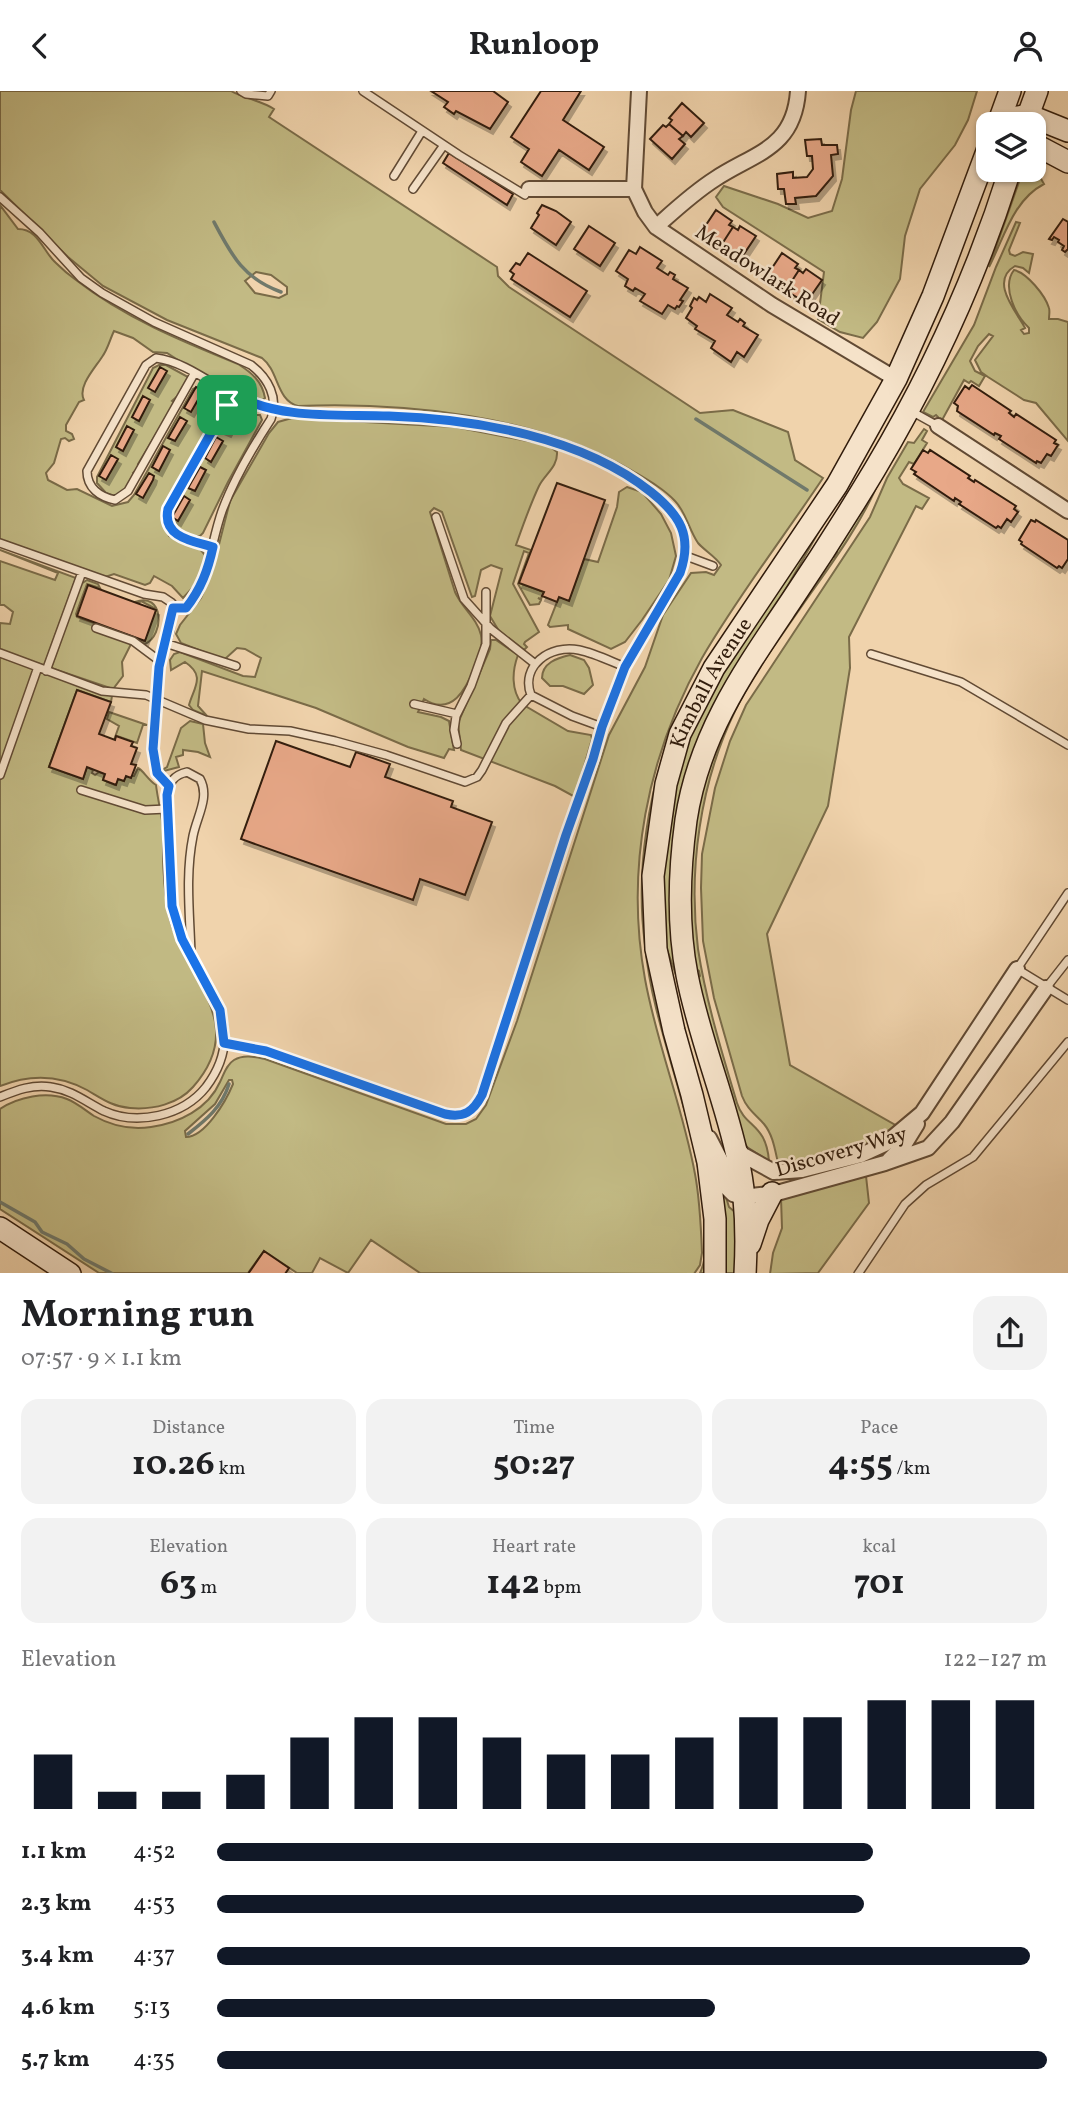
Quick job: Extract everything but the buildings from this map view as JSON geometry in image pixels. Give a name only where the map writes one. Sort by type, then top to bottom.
[{"type":"main road","points":[[1003,112],[1010,91]]},
{"type":"main road","points":[[1029,112],[1037,91]]},
{"type":"main road","points":[[1046,125],[1068,131]]},
{"type":"main road","points":[[1046,150],[1068,162]]},
{"type":"main road","name":"Kimball Avenue","points":[[715,1273],[712,1188],[699,1121],[674,1031],[656,949],[653,876],[666,784],[680,734],[714,668],[837,485],[896,379],[933,296],[976,181]]},
{"type":"main road","name":"Kimball Avenue","points":[[745,1267],[738,1160],[694,1005],[684,954],[680,886],[687,817],[704,753],[718,717],[757,650],[820,558],[909,409],[975,271],[1006,182]]},
{"type":"main road","points":[[820,558],[855,477],[904,389],[896,379]]},
{"type":"main road","points":[[745,1267],[756,1223],[772,1193]]},
{"type":"main road","points":[[0,1228],[70,1273]]},
{"type":"street","points":[[527,192],[634,189],[639,91]]},
{"type":"street","points":[[656,227],[715,179],[773,147],[791,120],[798,91]]},
{"type":"street","name":"Meadowlark Road","points":[[634,189],[656,227],[772,305],[896,379]]},
{"type":"street","points":[[938,426],[1068,511]]},
{"type":"street","name":"Discovery Way","points":[[732,1141],[743,1155],[774,1172],[802,1170],[860,1155],[885,1144],[922,1113],[1017,969]]},
{"type":"street","name":"Discovery Way","points":[[742,1197],[772,1193],[886,1163],[928,1147],[952,1122],[1046,988]]},
{"type":"street","points":[[886,1163],[904,1145],[922,1113]]},
{"type":"street","points":[[699,1121],[722,1163],[727,1188],[742,1197]]},
{"type":"lane","points":[[241,91],[268,96],[271,91]]},
{"type":"lane","points":[[363,91],[444,145],[527,192]]},
{"type":"lane","points":[[394,176],[422,131]]},
{"type":"lane","points":[[413,189],[444,145]]},
{"type":"lane","points":[[0,197],[40,233],[73,270],[102,293],[154,322],[235,357],[262,373],[274,397],[274,409],[229,492],[216,528],[204,580],[186,608],[173,608]]},
{"type":"lane","points":[[194,374],[128,491],[115,501],[96,492],[89,485],[87,471],[146,365],[156,358],[163,359],[194,374],[253,404],[274,409],[432,419],[498,429],[587,454],[630,476],[660,499],[672,512],[684,532],[687,544],[680,573],[625,667],[602,727],[476,1107],[457,1117],[445,1114],[266,1051],[224,1043]]},
{"type":"lane","points":[[213,547],[177,536],[168,524],[168,509],[233,394]]},
{"type":"lane","points":[[909,409],[938,426]]},
{"type":"lane","points":[[436,517],[460,590],[471,608],[486,624],[534,663]]},
{"type":"lane","points":[[0,543],[144,594],[169,599],[173,608],[161,662],[153,758],[157,773],[169,786]]},
{"type":"lane","points":[[686,557],[713,566]]},
{"type":"lane","points":[[46,671],[82,572]]},
{"type":"lane","points":[[457,744],[454,725],[457,713],[483,656],[487,633],[486,592]]},
{"type":"lane","points":[[96,628],[133,641],[161,662]]},
{"type":"lane","points":[[165,643],[236,666]]},
{"type":"lane","points":[[602,727],[572,716],[531,695],[528,686],[529,673],[534,663],[564,649],[577,649],[625,667]]},
{"type":"lane","points":[[0,653],[102,691],[146,695],[205,720],[249,729],[276,729],[335,741],[386,755],[449,779],[466,782],[477,777],[506,723],[531,695]]},
{"type":"lane","points":[[871,654],[961,681],[1068,745]]},
{"type":"lane","points":[[0,775],[38,667]]},
{"type":"lane","points":[[414,703],[457,713]]},
{"type":"lane","points":[[0,1097],[33,1086],[51,1087],[66,1090],[117,1116],[132,1118],[173,1112],[200,1094],[214,1075],[224,1043],[220,1010],[191,955],[176,923],[172,906],[167,809],[169,786],[175,776],[187,772],[200,779],[205,792],[188,872],[191,955]]},
{"type":"lane","points":[[81,790],[145,810],[167,809]]},
{"type":"lane","points":[[1068,893],[1017,969],[1068,1000]]},
{"type":"lane","points":[[1046,988],[1068,961]]},
{"type":"lane","points":[[858,1273],[905,1204],[926,1185],[972,1157],[1068,1042]]},
{"type":"shaded area","points":[[0,91],[231,91],[274,109],[269,117],[497,267],[498,276],[509,287],[700,413],[733,410],[788,432],[795,460],[823,478],[702,658],[667,734],[645,814],[638,896],[639,938],[650,1004],[684,1125],[697,1184],[702,1253],[700,1265],[695,1273],[420,1273],[371,1240],[348,1273],[320,1258],[312,1273],[297,1273],[264,1251],[248,1273],[99,1273],[0,1209],[0,1109],[15,1101],[50,1095],[67,1099],[115,1125],[151,1127],[182,1118],[200,1107],[215,1092],[231,1062],[242,1057],[265,1059],[446,1124],[466,1124],[476,1119],[486,1105],[517,1021],[609,735],[645,667],[663,615],[691,573],[706,572],[714,575],[721,565],[698,543],[682,510],[665,492],[594,451],[554,436],[469,416],[382,407],[298,406],[285,398],[272,370],[262,358],[167,320],[103,286],[68,257],[0,190]],"holes":[[[256,272],[271,275],[287,287],[287,294],[279,298],[255,293],[245,281]],[[229,1080],[232,1080],[233,1084],[214,1117],[200,1131],[186,1137],[185,1131],[215,1104]]]},
{"type":"shaded area","points":[[856,91],[977,91],[968,120],[955,145],[920,189],[905,236],[900,279],[877,322],[863,338],[840,332],[818,319],[824,272],[723,207],[716,197],[724,186],[778,204],[808,218],[832,211],[842,179]]},
{"type":"shaded area","points":[[1019,182],[1043,182],[1044,184],[1033,191],[1017,210],[989,267]]},
{"type":"shaded area","points":[[0,205],[18,229],[36,237],[58,265],[95,294],[154,328],[238,364],[259,382],[265,398],[261,401],[189,367],[167,353],[153,352],[133,338],[114,331],[104,354],[85,384],[82,395],[84,400],[79,402],[66,425],[66,431],[72,434],[74,439],[61,439],[54,463],[46,473],[48,480],[67,490],[77,489],[112,506],[128,502],[193,389],[203,384],[220,393],[225,400],[221,409],[163,515],[169,536],[199,548],[206,556],[197,583],[183,598],[172,586],[154,576],[150,583],[145,585],[114,574],[105,577],[0,540]]},
{"type":"shaded area","points":[[1016,222],[1020,223],[1009,250],[1010,254],[1033,254],[1029,273],[1015,266],[1004,280],[1007,296],[1025,328],[1021,330],[1024,334],[1029,333],[1029,328],[1015,309],[1010,293],[1010,277],[1014,270],[1024,275],[1040,291],[1049,308],[1049,319],[1068,322],[1068,441],[1036,403],[1024,400],[981,372],[975,360],[993,336],[989,334],[970,361],[975,371],[985,376],[979,386],[964,380],[941,422],[936,415],[933,417],[923,412],[974,325]]},
{"type":"shaded area","points":[[166,365],[188,377],[138,464],[140,466],[133,473],[128,489],[115,496],[106,493],[97,483],[97,477],[153,368]]},
{"type":"shaded area","points":[[240,403],[255,415],[260,415],[262,420],[203,533],[200,536],[182,534],[172,523],[173,511],[230,408]]},
{"type":"shaded area","points":[[292,418],[455,427],[548,445],[557,452],[553,466],[536,493],[516,545],[531,550],[519,583],[544,592],[541,599],[538,598],[541,600],[539,604],[530,605],[518,584],[529,553],[524,551],[513,584],[539,632],[525,642],[527,647],[524,650],[499,631],[490,616],[502,569],[491,565],[481,570],[475,596],[472,597],[442,512],[434,508],[430,512],[455,592],[481,635],[476,663],[462,692],[450,703],[443,705],[424,699],[418,712],[449,721],[454,750],[449,749],[444,758],[408,747],[316,708],[202,671],[198,706],[207,716],[193,710],[189,705],[197,682],[195,672],[185,662],[171,670],[170,660],[174,654],[180,652],[243,676],[255,677],[261,658],[245,649],[237,648],[225,659],[219,658],[181,643],[176,634],[201,598],[212,572],[230,501],[269,433],[278,422]]},
{"type":"shaded area","points":[[924,429],[927,431],[922,440],[927,443],[914,464],[909,462],[899,478],[903,484],[929,498],[922,509],[916,506],[849,637],[850,668],[828,806],[767,934],[790,1065],[897,1126],[863,1146],[795,1164],[793,1160],[788,1161],[788,1164],[778,1163],[770,1133],[742,1096],[714,998],[703,941],[702,854],[715,788],[730,741],[746,705],[870,517],[887,478],[908,442],[914,443]]},
{"type":"shaded area","points":[[627,487],[642,492],[661,514],[671,533],[676,556],[669,580],[642,620],[625,642],[611,649],[568,629],[568,625],[548,625],[559,597],[569,600],[584,559],[598,562],[617,507],[619,492]]},
{"type":"shaded area","points":[[876,488],[850,537],[764,661],[735,711],[713,767],[700,827],[696,858],[695,919],[705,988],[737,1103],[764,1139],[769,1161],[747,1147],[739,1133],[697,979],[700,976],[695,968],[688,887],[697,806],[726,718],[832,556],[834,557]]},
{"type":"shaded area","points":[[826,519],[700,739],[680,974],[676,975],[663,938],[663,845],[684,747],[702,704]]},
{"type":"shaded area","points":[[0,550],[76,578],[44,666],[0,650],[0,623],[10,624],[13,612],[0,605],[0,561],[55,580],[58,573]]},
{"type":"shaded area","points":[[87,580],[98,584],[100,588],[87,584],[77,617],[144,641],[156,609],[141,601],[135,602],[145,600],[152,603],[156,608],[158,615],[156,632],[152,639],[145,644],[132,642],[122,662],[123,676],[113,689],[51,668],[81,584]]},
{"type":"shaded area","points":[[491,640],[496,640],[518,655],[514,680],[518,699],[522,704],[568,731],[591,735],[575,797],[555,786],[461,750],[458,723],[490,649]]},
{"type":"shaded area","points":[[570,655],[584,660],[589,668],[593,685],[584,694],[563,686],[550,686],[542,678],[547,665]]},
{"type":"shaded area","points":[[0,657],[112,696],[111,702],[77,690],[49,767],[83,779],[87,767],[93,770],[95,775],[99,772],[105,774],[103,780],[115,785],[118,779],[124,781],[126,776],[134,776],[138,768],[156,785],[163,830],[168,912],[175,935],[208,998],[216,1040],[209,1063],[193,1087],[173,1102],[147,1108],[118,1106],[76,1085],[44,1077],[22,1079],[0,1086]]},
{"type":"shaded area","points":[[109,712],[147,725],[143,725],[137,743],[117,736],[114,740],[119,726],[107,719]]},
{"type":"shaded area","points":[[190,721],[203,724],[210,757],[183,750],[183,755],[176,757],[179,767],[162,770],[167,767],[181,728]]},
{"type":"shaded area","points":[[673,725],[648,845],[705,1197],[707,1273],[700,1273],[705,1257],[705,1239],[699,1171],[652,993],[642,917],[646,833],[657,779]]},
{"type":"shaded area","points":[[866,1176],[869,1203],[818,1273],[770,1273],[773,1253],[782,1228],[781,1198]]},
{"type":"shaded area","points":[[725,1194],[729,1207],[736,1213],[737,1273],[723,1273],[721,1195]]},
{"type":"waterway","points":[[214,222],[240,265],[257,280],[281,292]]},
{"type":"waterway","points":[[696,419],[807,490]]},
{"type":"waterway","points":[[188,1134],[218,1106],[229,1084]]},
{"type":"waterway","points":[[0,1202],[35,1222],[42,1232],[67,1244],[84,1259],[111,1273]]},
{"type":"route","points":[[233,394],[264,408],[289,412],[432,419],[536,437],[587,454],[630,476],[660,499],[678,520],[684,532],[686,557],[680,573],[625,667],[602,727],[482,1095],[476,1107],[467,1114],[457,1117],[445,1114],[266,1051],[224,1043],[220,1010],[176,923],[170,882],[169,786],[157,773],[153,749],[159,667],[173,608],[186,608],[192,601],[204,580],[213,547],[177,536],[168,524],[167,517],[168,509],[227,405],[233,394]]}]
